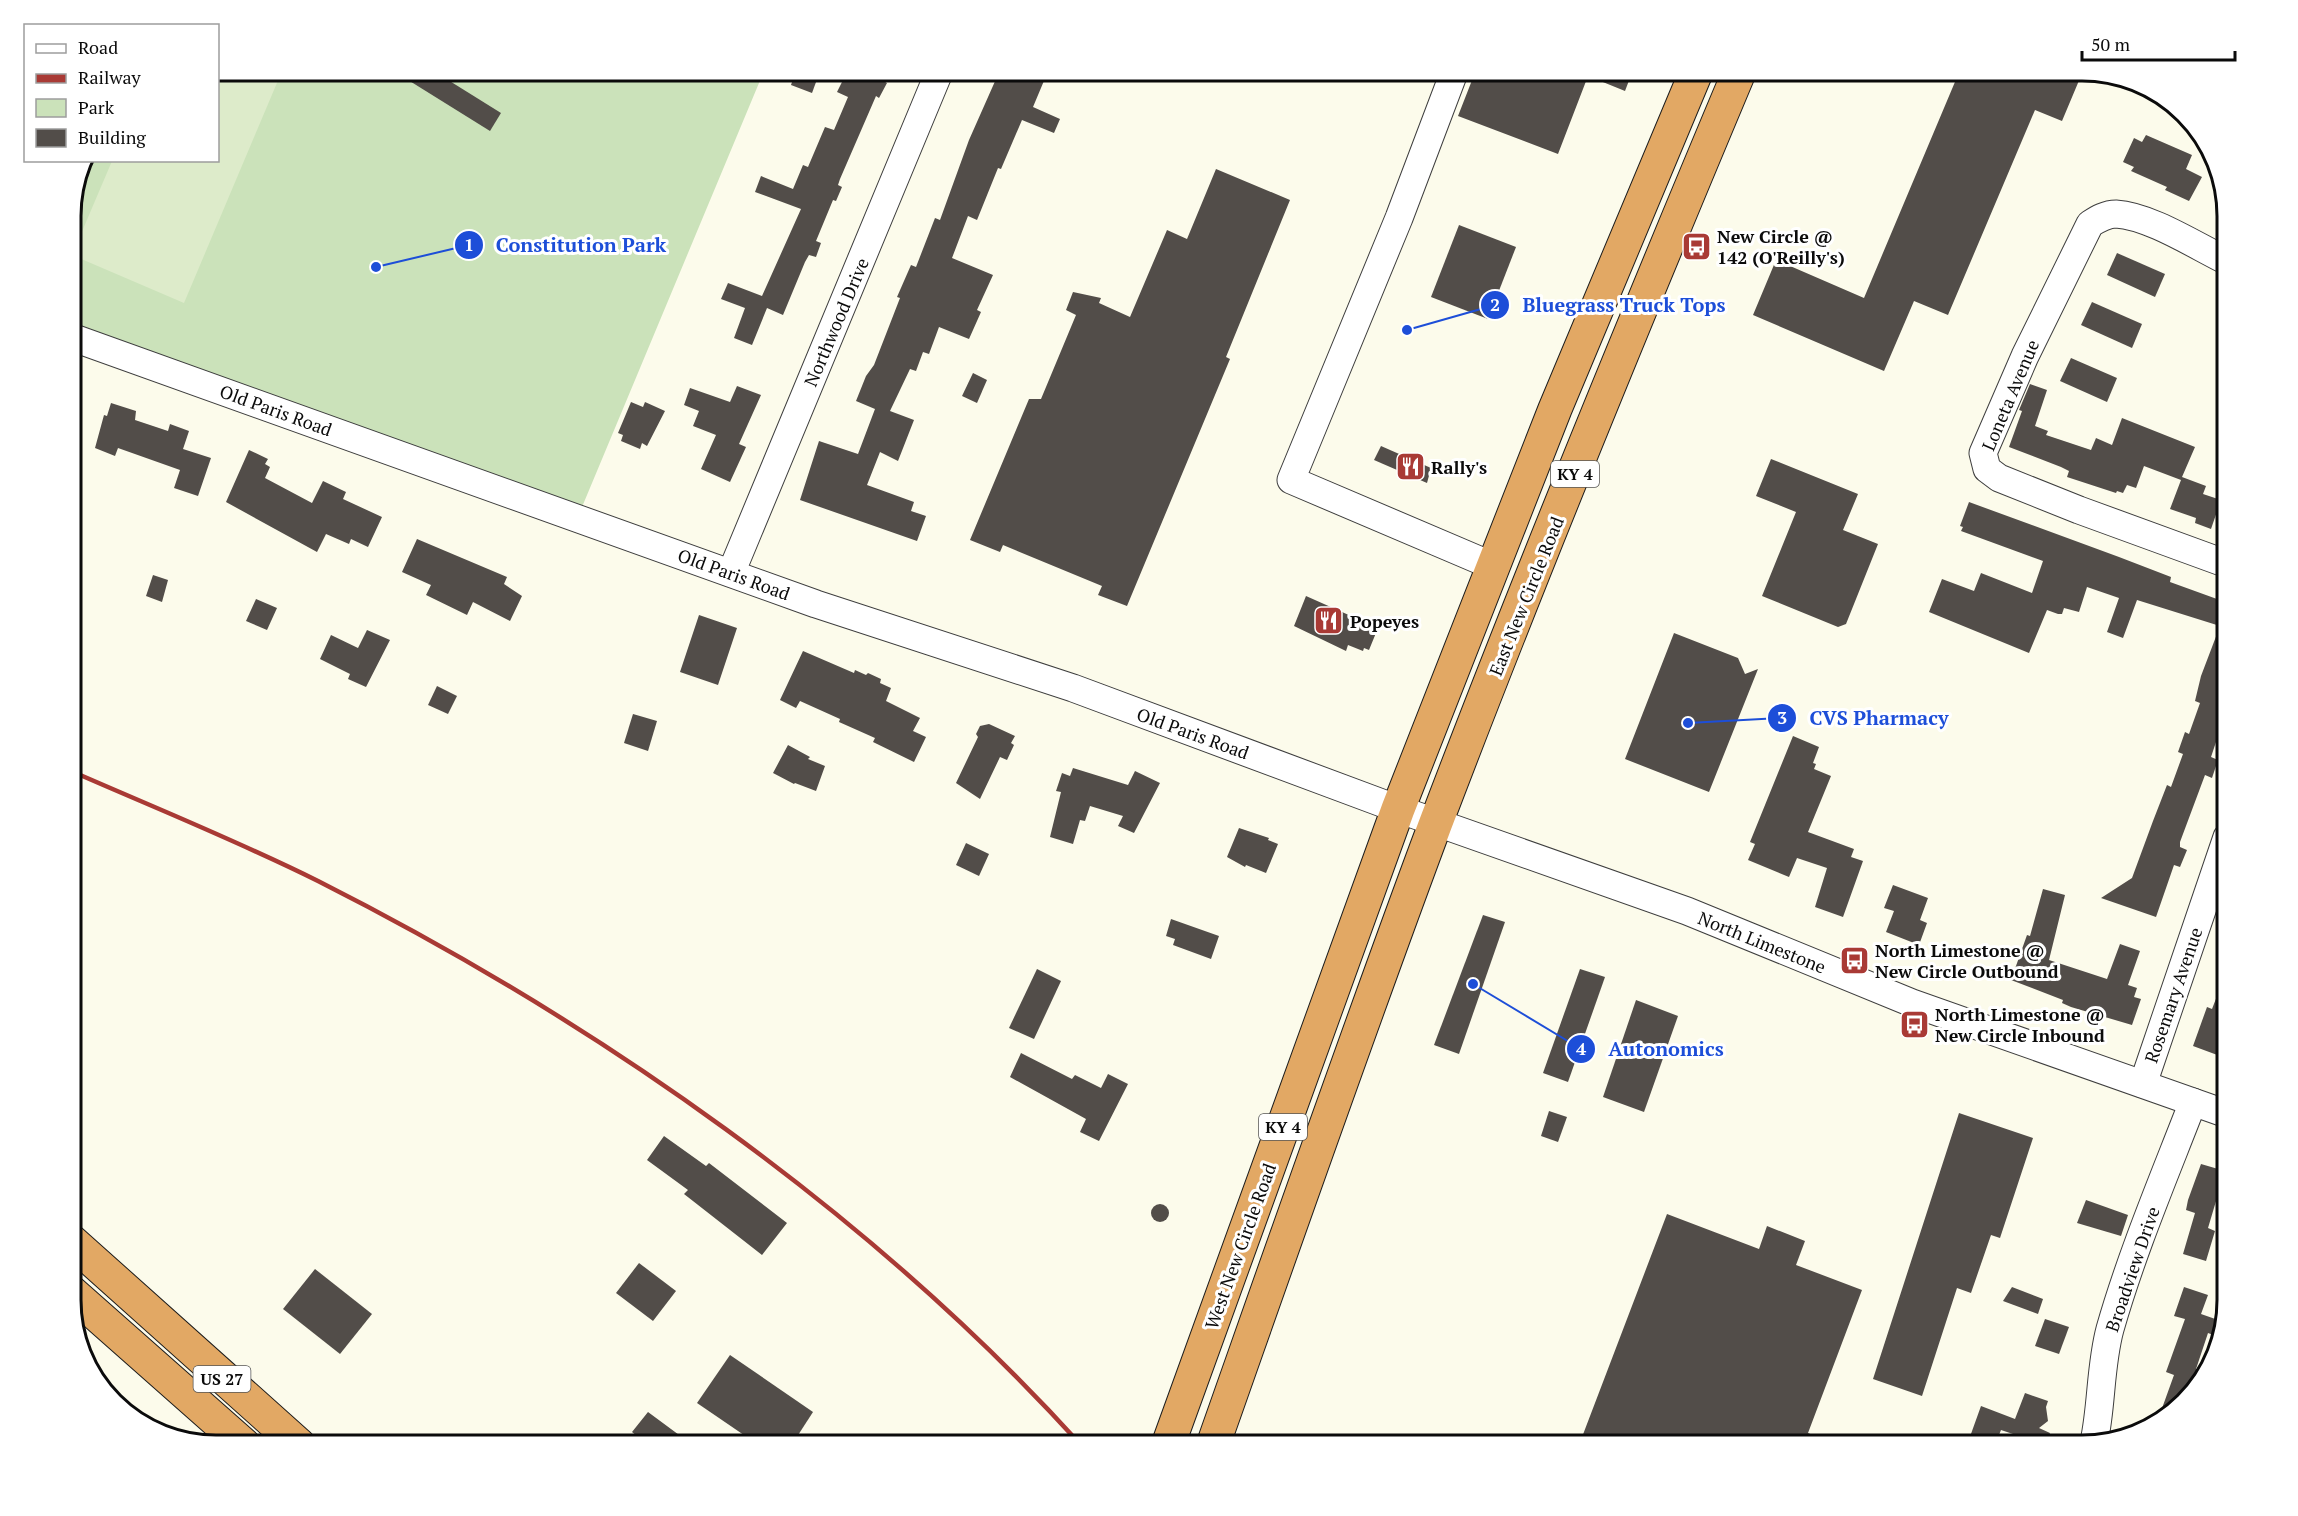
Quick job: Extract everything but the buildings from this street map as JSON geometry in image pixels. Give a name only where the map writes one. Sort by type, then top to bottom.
[{"type":"highway","name":"KY 4","points":[[1398,809],[1559,399],[1692,81]]},
{"type":"highway","name":"East New Circle Road","points":[[1436,823],[1736,81]]},
{"type":"highway","name":"West New Circle Road","points":[[1172,1435],[1398,809]]},
{"type":"highway","name":"KY 4","points":[[1217,1435],[1331,1109],[1436,823]]},
{"type":"highway","name":"US 27","points":[[81,1250],[285,1435]]},
{"type":"highway","name":"US 27","points":[[81,1301],[232,1435]]},
{"type":"street","name":"Northwood Drive","points":[[732,573],[935,81]]},
{"type":"street","points":[[1451,81],[1399,218],[1291,480],[1493,566]]},
{"type":"street","name":"Loneta Avenue","points":[[2217,256],[2139,219],[2116,214],[2106,215],[2090,224],[2020,364],[1983,453],[1983,460],[1987,469],[1999,478],[2217,560]]},
{"type":"street","name":"Old Paris Road","points":[[81,341],[732,573],[1073,688],[1398,809]]},
{"type":"street","name":"North Limestone","points":[[1398,809],[1687,911],[1912,1003],[2217,1110]]},
{"type":"street","name":"Rosemary Avenue","points":[[2142,1084],[2217,869]]},
{"type":"street","name":"Broadview Drive","points":[[2095,1434],[2101,1374],[2110,1330],[2193,1102]]},
{"type":"green space","points":[[219,81],[760,81],[582,507],[81,330],[81,208],[92,162],[219,162]]},
{"type":"green space","points":[[219,81],[278,81],[184,303],[81,259],[81,234],[112,162],[219,162]]},
{"type":"railway","points":[[81,775],[226,838],[318,881],[422,936],[525,996],[627,1060],[725,1129],[821,1202],[912,1279],[999,1360],[1071,1435]]},
{"type":"place","name":"New Circle @ 142 (O'Reilly's)","points":[[1696,246]]},
{"type":"place","name":"Constitution Park","points":[[376,267]]},
{"type":"place","name":"Bluegrass Truck Tops","points":[[1407,330]]},
{"type":"place","name":"Rally's","points":[[1410,467]]},
{"type":"place","name":"Popeyes","points":[[1329,621]]},
{"type":"place","name":"CVS Pharmacy","points":[[1688,723]]},
{"type":"place","name":"North Limestone @ New Circle Outbound","points":[[1854,960]]},
{"type":"place","name":"Autonomics","points":[[1473,984]]},
{"type":"place","name":"North Limestone @ New Circle Inbound","points":[[1914,1024]]}]
